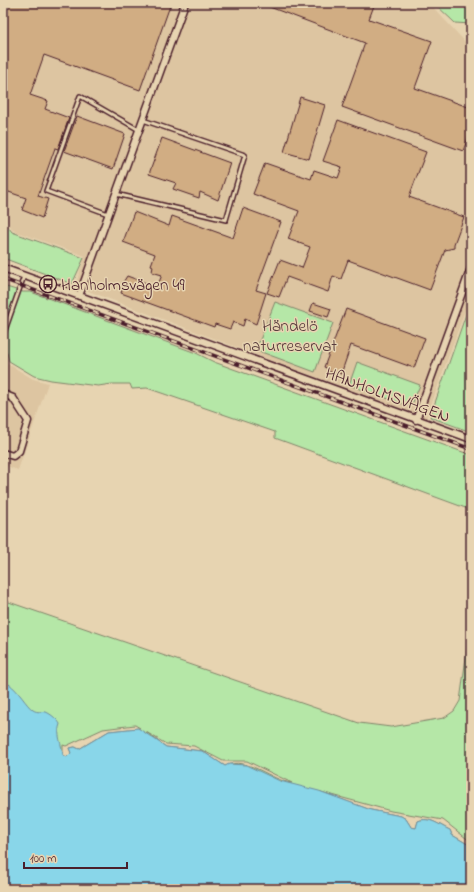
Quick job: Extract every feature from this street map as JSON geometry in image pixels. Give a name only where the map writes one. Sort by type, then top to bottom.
[{"type":"street","points":[[79,296],[185,3]]},
{"type":"street","name":"HANHOLMSVÄGEN","points":[[3,268],[471,439]]},
{"type":"street","points":[[416,420],[471,268]]},
{"type":"street","points":[[3,394],[13,398],[28,421],[19,451],[13,456],[3,453]]},
{"type":"lane","points":[[108,214],[46,191],[80,96],[139,130]]},
{"type":"lane","points":[[116,194],[226,220],[244,155],[142,120]]},
{"type":"lane","points":[[3,336],[24,276]]},
{"type":"shaded area","points":[[3,3],[429,3],[471,48],[471,294],[426,419],[75,286],[85,256],[14,231],[3,217]]},
{"type":"shaded area","points":[[3,355],[5,362],[33,379],[48,383],[18,470],[3,465]]},
{"type":"green space","points":[[434,3],[471,3],[471,24],[455,23]]},
{"type":"green space","points":[[3,220],[12,232],[84,258],[72,284],[3,258]]},
{"type":"green space","name":"Händelö naturreservat","points":[[3,286],[23,292],[31,292],[196,353],[214,362],[471,455],[471,510],[275,438],[275,432],[147,388],[132,389],[130,384],[98,386],[51,380],[34,376],[9,361],[7,353],[3,349]]},
{"type":"green space","points":[[471,300],[471,432],[430,417]]},
{"type":"green space","name":"Händelö naturreservat","points":[[275,302],[333,323],[315,372],[256,350]]},
{"type":"green space","name":"Händelö naturreservat","points":[[357,362],[420,385],[413,402],[409,406],[349,385]]},
{"type":"green space","points":[[3,600],[359,723],[391,727],[444,718],[454,711],[460,701],[471,621],[471,842],[443,820],[391,811],[321,792],[371,810],[401,816],[406,819],[411,827],[416,828],[418,821],[427,820],[435,822],[450,830],[452,835],[471,846],[471,889],[3,739]],"holes":[[[135,725],[140,728],[109,731],[79,749],[75,747],[69,748],[71,753],[67,757],[63,755],[63,745],[66,746],[103,729]],[[146,732],[166,744],[194,746],[223,761],[247,761],[292,783],[276,778],[250,766],[233,763],[225,766],[202,751],[166,747]]]},
{"type":"water","points":[[9,684],[33,710],[48,713],[59,722],[59,736],[63,755],[67,757],[71,753],[69,748],[75,747],[79,749],[109,731],[138,728],[166,747],[202,751],[225,766],[229,764],[246,765],[280,781],[319,791],[371,810],[401,816],[406,819],[411,827],[416,828],[418,821],[422,820],[435,822],[450,830],[452,835],[471,846],[471,889],[3,889],[3,702],[6,696],[4,690]]},
{"type":"building","points":[[8,3],[171,3],[140,90],[44,55],[30,95],[48,101],[45,109],[69,118],[58,149],[55,148],[38,196],[48,199],[42,218],[22,210],[26,198],[3,190],[3,16]]},
{"type":"building","points":[[259,3],[375,3],[369,19],[432,41],[415,88],[471,108],[471,130],[463,151],[342,107],[365,43]]},
{"type":"building","points":[[300,97],[325,105],[309,159],[284,152]]},
{"type":"building","points":[[77,116],[125,134],[113,169],[64,151]]},
{"type":"building","points":[[338,120],[426,152],[409,197],[464,217],[454,244],[454,248],[445,250],[430,290],[348,260],[341,279],[333,276],[328,292],[287,277],[279,297],[267,293],[280,260],[302,268],[310,247],[288,239],[299,211],[253,194],[265,163],[311,179],[314,170],[338,178],[342,167],[323,161]]},
{"type":"building","points":[[162,138],[230,163],[218,200],[200,192],[199,198],[173,189],[176,183],[149,174]]},
{"type":"building","points":[[243,208],[281,222],[256,290],[266,293],[256,324],[245,319],[243,326],[233,322],[230,329],[215,324],[214,327],[121,293],[123,288],[120,287],[127,276],[157,287],[162,275],[152,272],[153,266],[151,265],[155,254],[123,242],[134,212],[169,226],[172,216],[233,238]]},
{"type":"building","points":[[313,303],[331,309],[328,317],[310,311]]},
{"type":"building","points":[[346,309],[425,338],[414,368],[351,345],[341,374],[328,371],[329,369],[324,367]]},
{"type":"railway","points":[[3,279],[471,449]]},
{"type":"place","name":"Hanholmsvägen 49","points":[[48,284]]}]
